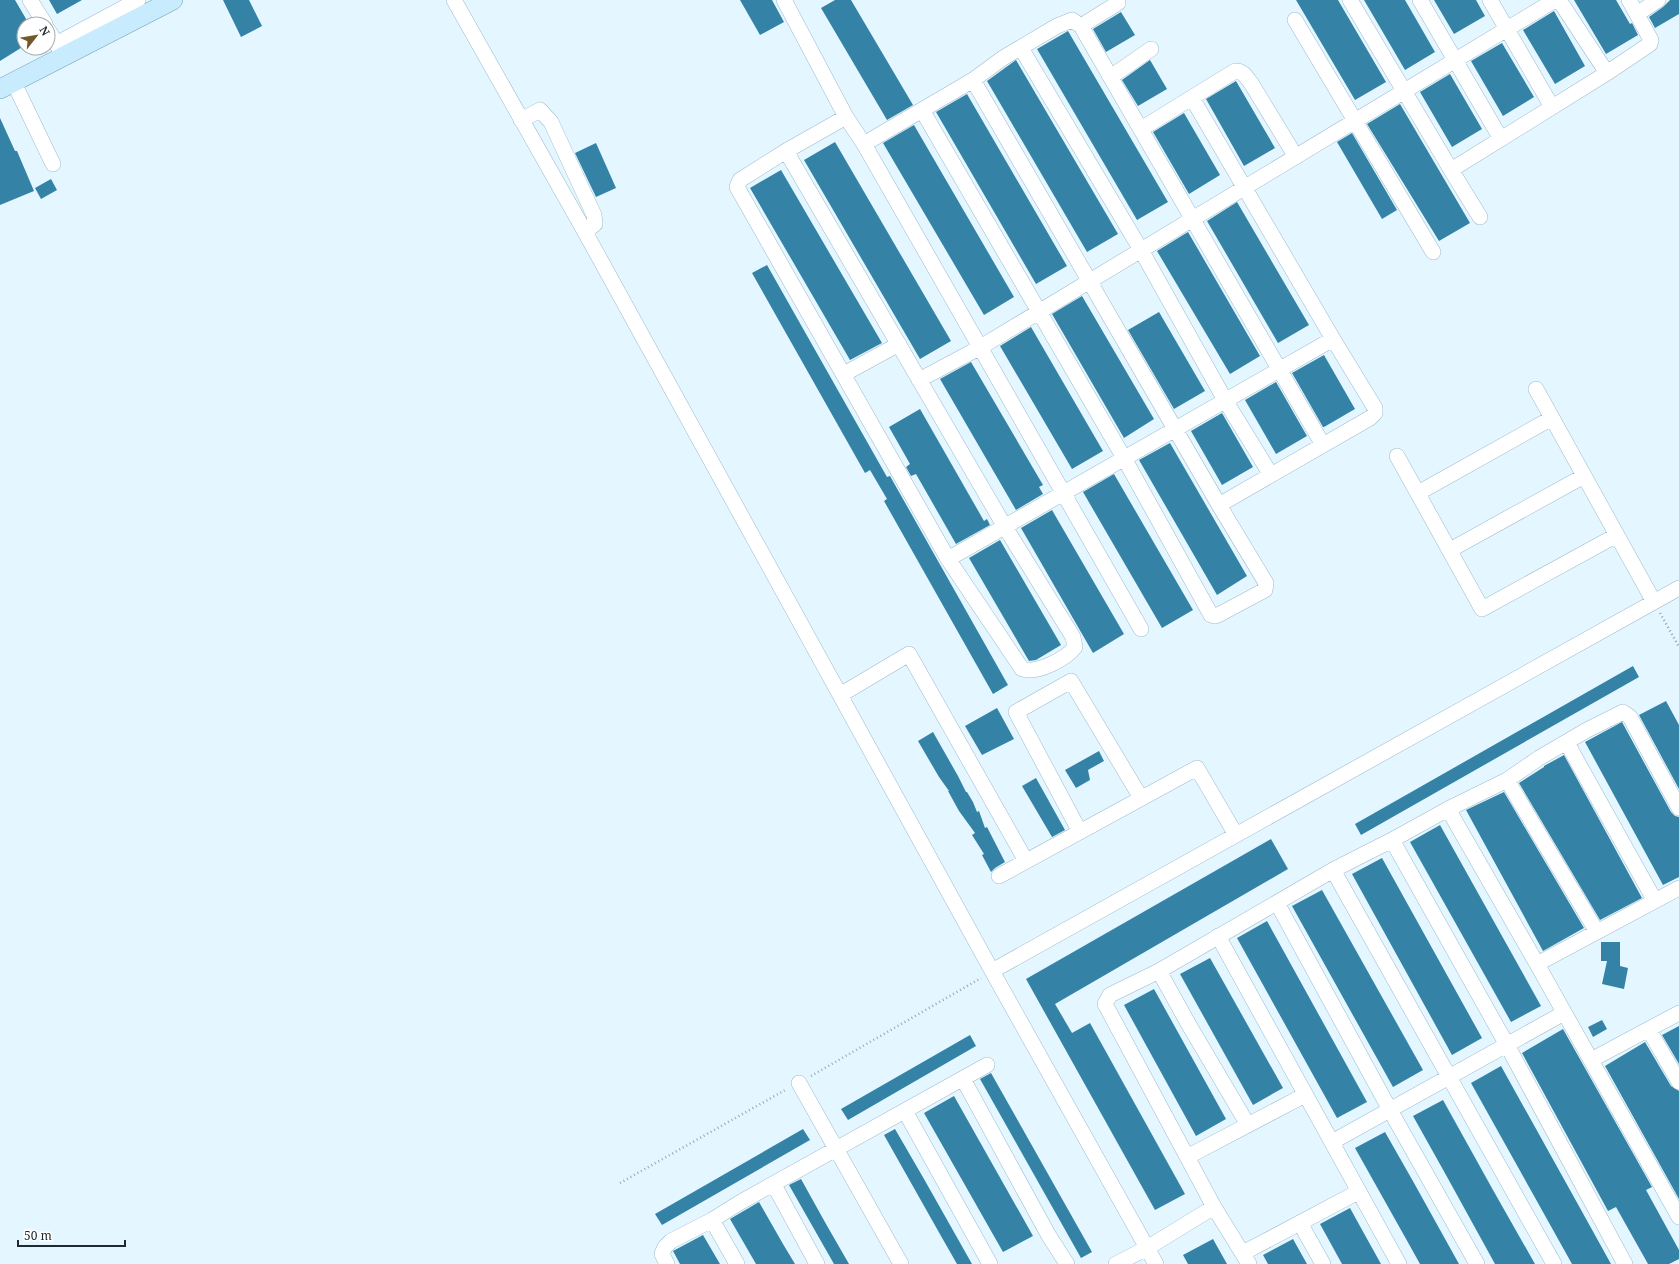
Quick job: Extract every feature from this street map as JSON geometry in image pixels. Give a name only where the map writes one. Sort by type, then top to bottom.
[{"type":"main road","points":[[7,86],[60,50],[173,0]]},
{"type":"street","points":[[30,0],[39,16]]},
{"type":"street","points":[[56,43],[60,50],[138,0]]},
{"type":"street","points":[[454,0],[585,232],[992,971],[1156,1264]]},
{"type":"street","points":[[784,0],[846,117],[864,144],[979,348],[1141,629]]},
{"type":"street","points":[[1350,0],[1480,217]]},
{"type":"street","points":[[1420,0],[1501,139]]},
{"type":"street","points":[[1490,0],[1552,107]]},
{"type":"street","points":[[919,380],[979,348],[1555,0]]},
{"type":"street","points":[[1559,0],[1607,73]]},
{"type":"street","points":[[1451,170],[1607,73],[1651,42],[1629,0]]},
{"type":"street","points":[[1637,14],[1658,0]]},
{"type":"street","points":[[1081,26],[1118,2]]},
{"type":"street","points":[[864,144],[973,80],[996,62],[1072,20],[1081,26],[1112,76],[1192,219],[1323,445]]},
{"type":"street","points":[[1295,20],[1433,252]]},
{"type":"street","points":[[1021,48],[1141,250],[1225,400],[1271,475]]},
{"type":"street","points":[[1112,76],[1151,50]]},
{"type":"street","points":[[1141,129],[1236,71],[1243,72],[1296,157]]},
{"type":"street","points":[[922,110],[1124,458],[1211,615],[1215,616],[1265,590],[1266,584],[973,80]]},
{"type":"street","points":[[7,86],[53,164]]},
{"type":"street","points":[[1192,98],[1332,339],[1375,408],[1375,413],[1370,418],[1219,505]]},
{"type":"street","points":[[521,120],[540,110],[552,122],[594,215],[595,224],[585,232]]},
{"type":"street","points":[[786,151],[1005,527],[1075,642],[1075,647],[1072,651],[1049,665],[1034,670],[1022,669],[948,559],[737,187],[740,180],[786,151],[846,117]]},
{"type":"street","points":[[948,559],[1332,339]]},
{"type":"street","points":[[844,374],[899,344]]},
{"type":"street","points":[[1536,389],[1654,602]]},
{"type":"street","points":[[1418,492],[1552,418]]},
{"type":"street","points":[[1397,456],[1482,609],[1617,534]]},
{"type":"street","points":[[1450,550],[1584,476]]},
{"type":"street","points":[[992,971],[1679,588]]},
{"type":"street","points":[[840,695],[909,654],[1026,862]]},
{"type":"street","points":[[1080,832],[1016,712],[1071,681],[1141,798]]},
{"type":"street","points":[[1358,1192],[1300,1223],[1246,1259],[1214,1207],[1105,1004],[1110,995],[1159,971],[1333,870],[1448,809],[1507,780],[1539,758],[1623,712],[1627,713],[1630,717],[1679,808]]},
{"type":"street","points":[[1567,743],[1655,901]]},
{"type":"street","points":[[999,876],[1197,768],[1236,835]]},
{"type":"street","points":[[1507,780],[1597,932]]},
{"type":"street","points":[[1448,809],[1538,964],[1679,1218]]},
{"type":"street","points":[[1392,840],[1507,1045],[1626,1264]]},
{"type":"street","points":[[1333,870],[1554,1264]]},
{"type":"street","points":[[1538,964],[1679,888]]},
{"type":"street","points":[[1277,903],[1390,1110],[1477,1264]]},
{"type":"street","points":[[1218,936],[1399,1264]]},
{"type":"street","points":[[1159,971],[1248,1125]]},
{"type":"street","points":[[1332,1142],[1564,1013]]},
{"type":"street","points":[[1591,1060],[1679,1013]]},
{"type":"street","points":[[1649,1030],[1679,1082]]},
{"type":"street","points":[[667,1264],[662,1254],[665,1247],[671,1241],[712,1220],[739,1203],[774,1185],[987,1064]]},
{"type":"street","points":[[963,1079],[1049,1236],[1067,1264]]},
{"type":"street","points":[[799,1083],[901,1264]]},
{"type":"street","points":[[1188,1157],[1305,1095]]},
{"type":"street","points":[[905,1111],[990,1264]]},
{"type":"street","points":[[774,1185],[817,1264]]},
{"type":"street","points":[[1116,1264],[1147,1248],[1214,1207]]},
{"type":"street","points":[[712,1220],[737,1264]]},
{"type":"street","points":[[1300,1223],[1323,1264]]},
{"type":"path","points":[[1654,602],[1679,647]]},
{"type":"building","points":[[0,0],[15,0],[24,16],[16,16],[16,51],[0,61]]},
{"type":"building","points":[[49,0],[82,0],[57,14]]},
{"type":"building","points":[[223,0],[249,0],[262,26],[241,37]]},
{"type":"building","points":[[740,0],[772,0],[784,22],[760,35]]},
{"type":"building","points":[[835,0],[851,0],[913,105],[887,120],[821,8]]},
{"type":"building","points":[[1296,0],[1338,0],[1386,82],[1355,100]]},
{"type":"building","points":[[1364,0],[1405,0],[1435,52],[1405,70]]},
{"type":"building","points":[[1434,0],[1476,0],[1485,16],[1454,34]]},
{"type":"building","points":[[1574,0],[1616,0],[1630,24],[1632,23],[1638,35],[1606,54]]},
{"type":"building","points":[[1670,0],[1679,0],[1679,14],[1655,28],[1649,17]]},
{"type":"building","points":[[1554,11],[1585,66],[1555,84],[1523,30]]},
{"type":"building","points":[[1121,12],[1135,35],[1106,52],[1093,29]]},
{"type":"building","points":[[1068,31],[1168,202],[1137,220],[1037,49]]},
{"type":"building","points":[[1502,43],[1534,97],[1503,116],[1471,61]]},
{"type":"building","points":[[1016,60],[1118,234],[1087,252],[987,81]]},
{"type":"building","points":[[1150,60],[1167,89],[1138,106],[1122,80]]},
{"type":"building","points":[[1450,74],[1482,129],[1452,147],[1420,92]]},
{"type":"building","points":[[1236,81],[1275,148],[1244,166],[1206,99]]},
{"type":"building","points":[[967,94],[1067,266],[1036,284],[936,112]]},
{"type":"building","points":[[1400,104],[1470,223],[1439,241],[1367,124]]},
{"type":"building","points":[[1184,113],[1220,175],[1189,194],[1153,132]]},
{"type":"building","points":[[0,118],[15,151],[17,151],[34,191],[0,205]]},
{"type":"building","points":[[914,125],[1014,297],[984,315],[883,143]]},
{"type":"building","points":[[1352,133],[1397,210],[1382,219],[1337,142]]},
{"type":"building","points":[[835,142],[951,341],[920,359],[804,160]]},
{"type":"building","points":[[596,143],[616,188],[596,197],[575,153]]},
{"type":"building","points":[[781,170],[882,343],[850,360],[750,188]]},
{"type":"building","points":[[51,179],[57,190],[41,199],[35,188]]},
{"type":"building","points":[[1237,202],[1309,325],[1278,343],[1207,221]]},
{"type":"building","points":[[1188,232],[1260,356],[1230,374],[1157,251]]},
{"type":"building","points":[[767,265],[887,477],[890,476],[1008,685],[993,694],[884,501],[887,499],[870,470],[865,473],[752,273]]},
{"type":"building","points":[[1082,296],[1154,419],[1124,438],[1052,314]]},
{"type":"building","points":[[1159,312],[1205,391],[1174,409],[1128,330]]},
{"type":"building","points":[[1031,327],[1103,451],[1072,469],[1000,346]]},
{"type":"building","points":[[1324,355],[1355,409],[1323,427],[1292,373]]},
{"type":"building","points":[[971,362],[1043,485],[1039,487],[1043,494],[1016,510],[940,379]]},
{"type":"building","points":[[1276,382],[1307,436],[1276,454],[1245,400]]},
{"type":"building","points":[[920,409],[984,521],[987,519],[990,525],[956,544],[916,474],[911,476],[906,467],[910,464],[889,427]]},
{"type":"building","points":[[1222,413],[1253,467],[1222,485],[1191,431]]},
{"type":"building","points":[[1170,443],[1247,576],[1217,595],[1139,460]]},
{"type":"building","points":[[1114,474],[1193,610],[1162,628],[1083,492]]},
{"type":"building","points":[[1052,510],[1124,634],[1093,653],[1021,528]]},
{"type":"building","points":[[1000,540],[1061,645],[1036,660],[1029,661],[969,558]]},
{"type":"building","points":[[1633,666],[1639,677],[1361,835],[1355,824]]},
{"type":"building","points":[[1666,701],[1679,725],[1679,789],[1639,715]]},
{"type":"building","points":[[997,708],[1014,739],[982,755],[965,726]]},
{"type":"building","points":[[1622,722],[1671,812],[1675,816],[1679,817],[1679,877],[1663,885],[1585,742]]},
{"type":"building","points":[[933,732],[973,802],[977,812],[979,811],[985,828],[987,827],[1005,862],[991,872],[982,855],[984,854],[972,835],[975,833],[959,811],[949,791],[918,741]]},
{"type":"building","points":[[1099,751],[1104,761],[1088,770],[1090,780],[1076,788],[1065,770]]},
{"type":"building","points":[[1564,755],[1642,898],[1600,920],[1519,783],[1544,766]]},
{"type":"building","points":[[1036,778],[1065,830],[1052,837],[1022,786]]},
{"type":"building","points":[[1504,792],[1584,928],[1543,951],[1466,810]]},
{"type":"building","points":[[1440,825],[1541,1006],[1511,1022],[1410,842]]},
{"type":"building","points":[[1271,839],[1288,869],[1055,1004],[1072,1033],[1090,1023],[1185,1194],[1155,1210],[1026,979]]},
{"type":"building","points":[[1382,858],[1482,1038],[1452,1055],[1352,874]]},
{"type":"building","points":[[1322,890],[1423,1070],[1393,1087],[1292,906]]},
{"type":"building","points":[[1267,921],[1367,1102],[1337,1118],[1237,938]]},
{"type":"building","points":[[1601,942],[1620,942],[1620,966],[1628,968],[1624,989],[1602,984],[1607,961],[1601,961]]},
{"type":"building","points":[[1210,958],[1283,1088],[1253,1105],[1180,974]]},
{"type":"building","points":[[1154,989],[1226,1119],[1196,1136],[1124,1005]]},
{"type":"building","points":[[1602,1020],[1607,1029],[1593,1037],[1588,1027]]},
{"type":"building","points":[[1679,1026],[1679,1064],[1662,1035]]},
{"type":"building","points":[[1563,1029],[1652,1187],[1646,1190],[1679,1250],[1679,1259],[1669,1264],[1648,1264],[1616,1207],[1608,1211],[1522,1053]]},
{"type":"building","points":[[970,1035],[976,1046],[848,1120],[841,1109]]},
{"type":"building","points":[[1645,1042],[1671,1086],[1679,1091],[1679,1199],[1605,1066]]},
{"type":"building","points":[[1501,1066],[1611,1264],[1572,1264],[1471,1083]]},
{"type":"building","points":[[991,1073],[1092,1252],[1081,1258],[980,1079]]},
{"type":"building","points":[[954,1096],[1033,1236],[1003,1252],[924,1113]]},
{"type":"building","points":[[1443,1100],[1535,1264],[1495,1264],[1413,1116]]},
{"type":"building","points":[[803,1129],[810,1140],[662,1225],[655,1214]]},
{"type":"building","points":[[895,1129],[972,1264],[957,1264],[941,1236],[884,1135]]},
{"type":"building","points":[[1385,1132],[1459,1264],[1420,1264],[1355,1148]]},
{"type":"building","points":[[801,1179],[849,1264],[834,1264],[789,1185]]},
{"type":"building","points":[[759,1202],[795,1264],[756,1264],[730,1219]]},
{"type":"building","points":[[1350,1208],[1381,1264],[1342,1264],[1320,1224]]},
{"type":"building","points":[[703,1235],[720,1264],[680,1264],[673,1251]]},
{"type":"building","points":[[1213,1239],[1227,1264],[1188,1264],[1183,1255]]},
{"type":"building","points":[[1293,1239],[1307,1264],[1268,1264],[1263,1255]]}]
